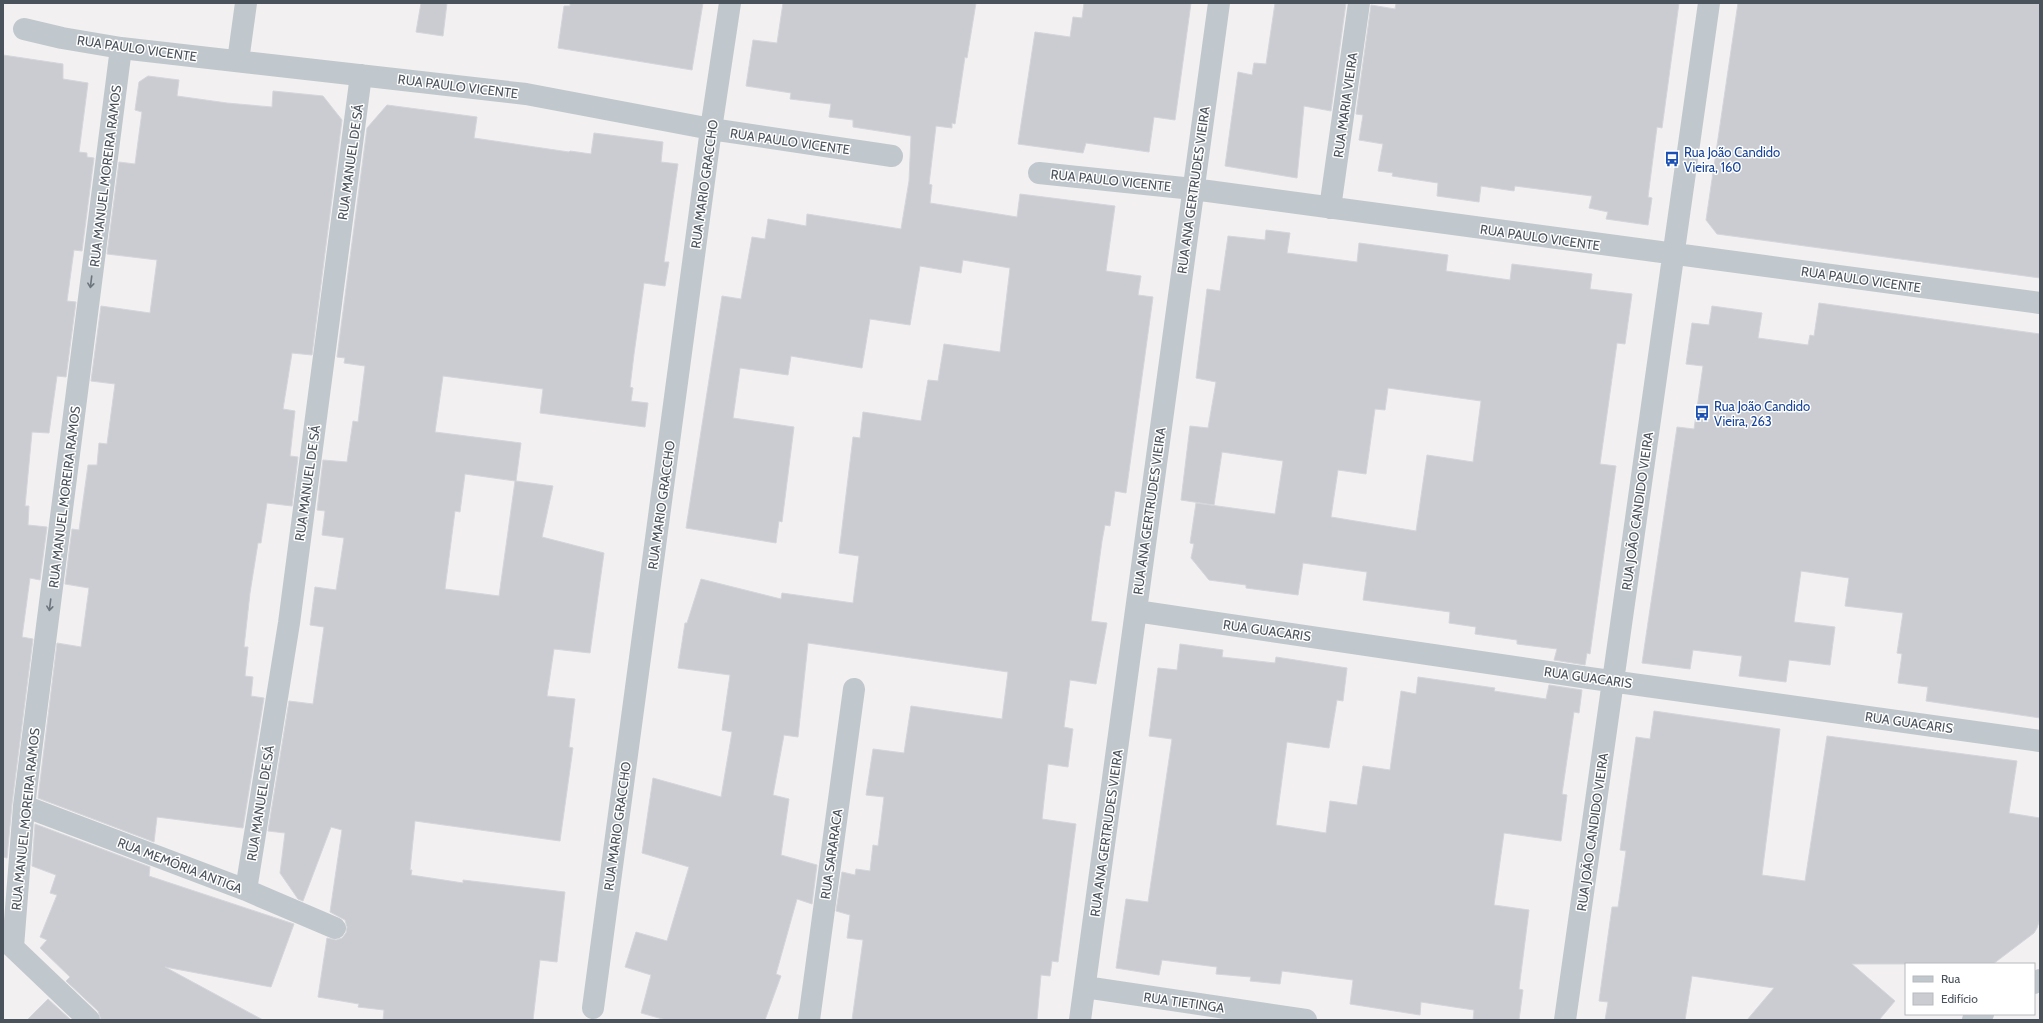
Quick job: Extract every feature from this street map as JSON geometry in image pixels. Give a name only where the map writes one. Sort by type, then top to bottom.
[{"type":"street","points":[[238,61],[246,3]]},
{"type":"street","name":"RUA MARIO GRACCHO","points":[[593,1008],[711,129],[730,3]]},
{"type":"street","name":"RUA ANA GERTRUDES VIEIRA","points":[[1080,1020],[1218,3]]},
{"type":"street","name":"RUA MARIA VIEIRA","points":[[1330,208],[1359,3]]},
{"type":"street","name":"RUA JOÃO CANDIDO VIEIRA","points":[[1565,1020],[1709,3]]},
{"type":"street","name":"RUA PAULO VICENTE","points":[[24,29],[62,38],[121,48],[526,94],[711,129],[892,156]]},
{"type":"street","name":"RUA MANUEL MOREIRA RAMOS","points":[[8,942],[121,48]]},
{"type":"street","name":"RUA MANUEL DE SÁ","points":[[246,890],[289,623],[361,75]]},
{"type":"street","name":"RUA PAULO VICENTE","points":[[1039,173],[1193,189],[1673,255],[2040,303]]},
{"type":"street","name":"RUA GUACARIS","points":[[1136,611],[1613,681],[2040,741]]},
{"type":"street","name":"RUA SARARACA","points":[[809,1020],[854,688]]},
{"type":"street","name":"RUA MEMÓRIA ANTIGA","points":[[24,806],[246,890],[334,928]]},
{"type":"street","points":[[8,942],[89,1020]]},
{"type":"street","name":"RUA TIETINGA","points":[[1085,987],[1306,1020]]},
{"type":"building","points":[[421,3],[447,3],[443,36],[416,32]]},
{"type":"building","points":[[570,3],[703,3],[692,70],[558,48],[564,6],[570,6]]},
{"type":"building","points":[[783,3],[976,3],[967,58],[965,57],[955,124],[952,123],[952,128],[936,126],[929,184],[932,185],[930,203],[1017,217],[1020,194],[1115,206],[1106,271],[1141,276],[1138,295],[1153,297],[1126,493],[1115,491],[1110,526],[1105,525],[1102,541],[1091,621],[1107,623],[1096,684],[1070,680],[1064,727],[1073,729],[1068,767],[1048,764],[1042,819],[1076,824],[1058,962],[1052,961],[1050,976],[1041,975],[1037,1020],[852,1020],[863,940],[847,938],[850,915],[836,911],[842,872],[855,875],[856,869],[870,871],[873,845],[878,846],[884,797],[866,795],[873,749],[904,753],[911,706],[1002,719],[1008,672],[808,643],[798,737],[784,735],[773,795],[789,799],[781,855],[817,865],[812,904],[797,899],[776,974],[781,976],[765,1020],[666,1020],[641,1013],[651,975],[625,967],[636,932],[667,941],[689,867],[642,853],[653,778],[721,797],[732,732],[722,730],[730,675],[678,668],[685,623],[687,623],[701,579],[781,599],[782,593],[853,603],[859,556],[839,553],[853,437],[860,438],[863,412],[921,421],[928,380],[938,381],[944,344],[1000,352],[1010,268],[963,260],[961,273],[920,266],[910,325],[870,319],[862,368],[791,356],[788,375],[740,368],[733,418],[794,427],[782,522],[779,521],[776,543],[686,528],[722,296],[741,299],[752,237],[765,239],[768,219],[806,226],[807,214],[901,229],[909,181],[911,136],[853,127],[853,120],[829,117],[831,104],[790,99],[791,93],[746,86],[753,40],[777,43]]},
{"type":"building","points":[[1084,3],[1191,3],[1175,120],[1154,117],[1149,152],[1086,143],[1083,153],[1018,144],[1035,32],[1070,37],[1073,17],[1082,18]]},
{"type":"building","points":[[1275,3],[1346,3],[1331,111],[1304,106],[1297,178],[1225,166],[1238,72],[1252,75],[1254,63],[1266,64]]},
{"type":"building","points":[[1396,3],[1679,3],[1662,128],[1657,127],[1648,197],[1652,198],[1648,225],[1606,219],[1608,212],[1589,208],[1592,196],[1515,186],[1514,191],[1481,186],[1479,202],[1437,196],[1438,183],[1392,176],[1393,173],[1378,171],[1383,144],[1359,140],[1363,115],[1356,114],[1371,5],[1395,9]]},
{"type":"building","points":[[1738,3],[2040,3],[2040,278],[1717,234],[1706,220]]},
{"type":"building","points":[[3,55],[63,64],[63,79],[88,83],[79,152],[87,153],[87,157],[94,158],[82,251],[74,250],[67,301],[76,302],[66,377],[57,376],[49,433],[32,432],[25,506],[29,506],[28,525],[47,527],[40,580],[30,578],[22,637],[33,639],[12,804],[7,858],[3,857]]},
{"type":"building","points":[[148,76],[179,80],[177,96],[227,103],[272,107],[273,91],[323,96],[342,120],[312,355],[292,353],[283,409],[295,411],[290,456],[298,457],[292,506],[267,503],[261,543],[258,543],[250,593],[244,647],[248,647],[245,676],[253,677],[251,696],[264,698],[243,828],[157,817],[154,842],[38,798],[57,643],[81,647],[89,588],[65,584],[72,529],[79,530],[88,465],[97,465],[99,443],[107,444],[115,384],[91,381],[101,306],[150,313],[157,260],[107,254],[119,162],[135,164],[142,112],[135,110],[139,82]]},
{"type":"building","points":[[387,105],[477,117],[474,138],[569,152],[591,154],[594,133],[663,142],[661,162],[678,164],[664,262],[669,262],[665,286],[644,283],[634,354],[630,387],[633,388],[631,401],[648,403],[645,427],[540,413],[543,389],[443,376],[435,432],[521,443],[516,481],[553,486],[542,537],[604,553],[590,653],[554,649],[547,696],[575,699],[569,747],[573,748],[560,841],[415,821],[410,870],[412,870],[411,875],[463,883],[463,880],[565,892],[557,962],[540,960],[533,1020],[383,1020],[384,1010],[358,1007],[359,1004],[318,997],[327,938],[336,940],[342,938],[346,933],[347,927],[345,920],[330,912],[342,830],[331,827],[303,901],[298,899],[280,873],[285,833],[268,831],[289,701],[313,704],[324,627],[310,625],[315,587],[336,590],[344,538],[322,535],[325,511],[317,510],[323,460],[347,462],[353,421],[358,422],[365,366],[344,363],[345,358],[337,357],[367,128]],"holes":[[[465,474],[515,481],[499,596],[445,589],[455,511],[460,512]]]},
{"type":"building","points":[[1266,230],[1290,233],[1287,253],[1357,262],[1359,243],[1448,255],[1446,271],[1510,280],[1512,264],[1592,274],[1590,289],[1632,294],[1625,344],[1617,343],[1600,464],[1616,466],[1590,654],[1587,653],[1585,665],[1554,660],[1557,649],[1517,644],[1517,640],[1475,634],[1476,627],[1449,623],[1450,612],[1363,600],[1367,572],[1303,563],[1298,595],[1246,588],[1246,585],[1209,580],[1191,558],[1194,544],[1190,543],[1196,503],[1275,514],[1283,461],[1222,452],[1214,505],[1181,500],[1190,426],[1208,428],[1216,382],[1196,378],[1207,289],[1220,291],[1228,236],[1265,240]],"holes":[[[1388,388],[1481,401],[1473,462],[1427,455],[1416,531],[1331,517],[1338,470],[1366,474],[1375,409],[1385,410]]]},
{"type":"building","points":[[1819,303],[2040,334],[2040,718],[1926,701],[1928,687],[1898,683],[1902,654],[1897,653],[1903,613],[1845,606],[1849,578],[1801,571],[1794,622],[1835,627],[1830,665],[1789,660],[1786,682],[1739,676],[1742,656],[1693,650],[1690,669],[1642,663],[1677,427],[1694,429],[1703,366],[1686,364],[1692,323],[1709,325],[1712,306],[1762,313],[1758,338],[1808,345],[1810,335],[1814,336]]},
{"type":"building","points":[[1180,644],[1223,650],[1222,657],[1275,663],[1276,657],[1347,668],[1343,701],[1337,700],[1329,748],[1287,742],[1276,825],[1326,833],[1330,801],[1357,805],[1363,766],[1390,770],[1401,691],[1416,694],[1418,677],[1495,688],[1494,691],[1546,699],[1549,685],[1582,690],[1579,713],[1574,712],[1562,794],[1567,795],[1561,841],[1504,833],[1494,905],[1529,910],[1519,989],[1523,990],[1519,1020],[1473,1020],[1474,1010],[1421,1002],[1420,1015],[1350,1004],[1353,980],[1282,971],[1280,984],[1250,981],[1251,977],[1216,974],[1217,967],[1162,960],[1159,975],[1116,968],[1126,899],[1148,902],[1172,739],[1149,736],[1158,668],[1177,670]]},
{"type":"building","points":[[1654,711],[1780,729],[1762,875],[1805,881],[1827,736],[2017,761],[2009,813],[2040,818],[2040,919],[2037,928],[2034,933],[1994,963],[1852,964],[1895,1001],[1879,1020],[1747,1020],[1774,988],[1692,976],[1685,1020],[1605,1020],[1608,1002],[1599,1001],[1612,907],[1618,907],[1626,851],[1620,850],[1636,737],[1650,739]]},
{"type":"building","points":[[35,824],[150,867],[149,876],[294,924],[271,987],[165,967],[263,1020],[101,1020],[98,1011],[66,981],[70,977],[40,948],[47,940],[40,937],[57,895],[50,893],[56,875],[32,866]]},
{"type":"building","points":[[48,999],[71,1020],[27,1020]]},
{"type":"place","name":"Rua João Candido Vieira, 160","points":[[1672,159]]},
{"type":"place","name":"Rua João Candido Vieira, 263","points":[[1702,413]]}]
